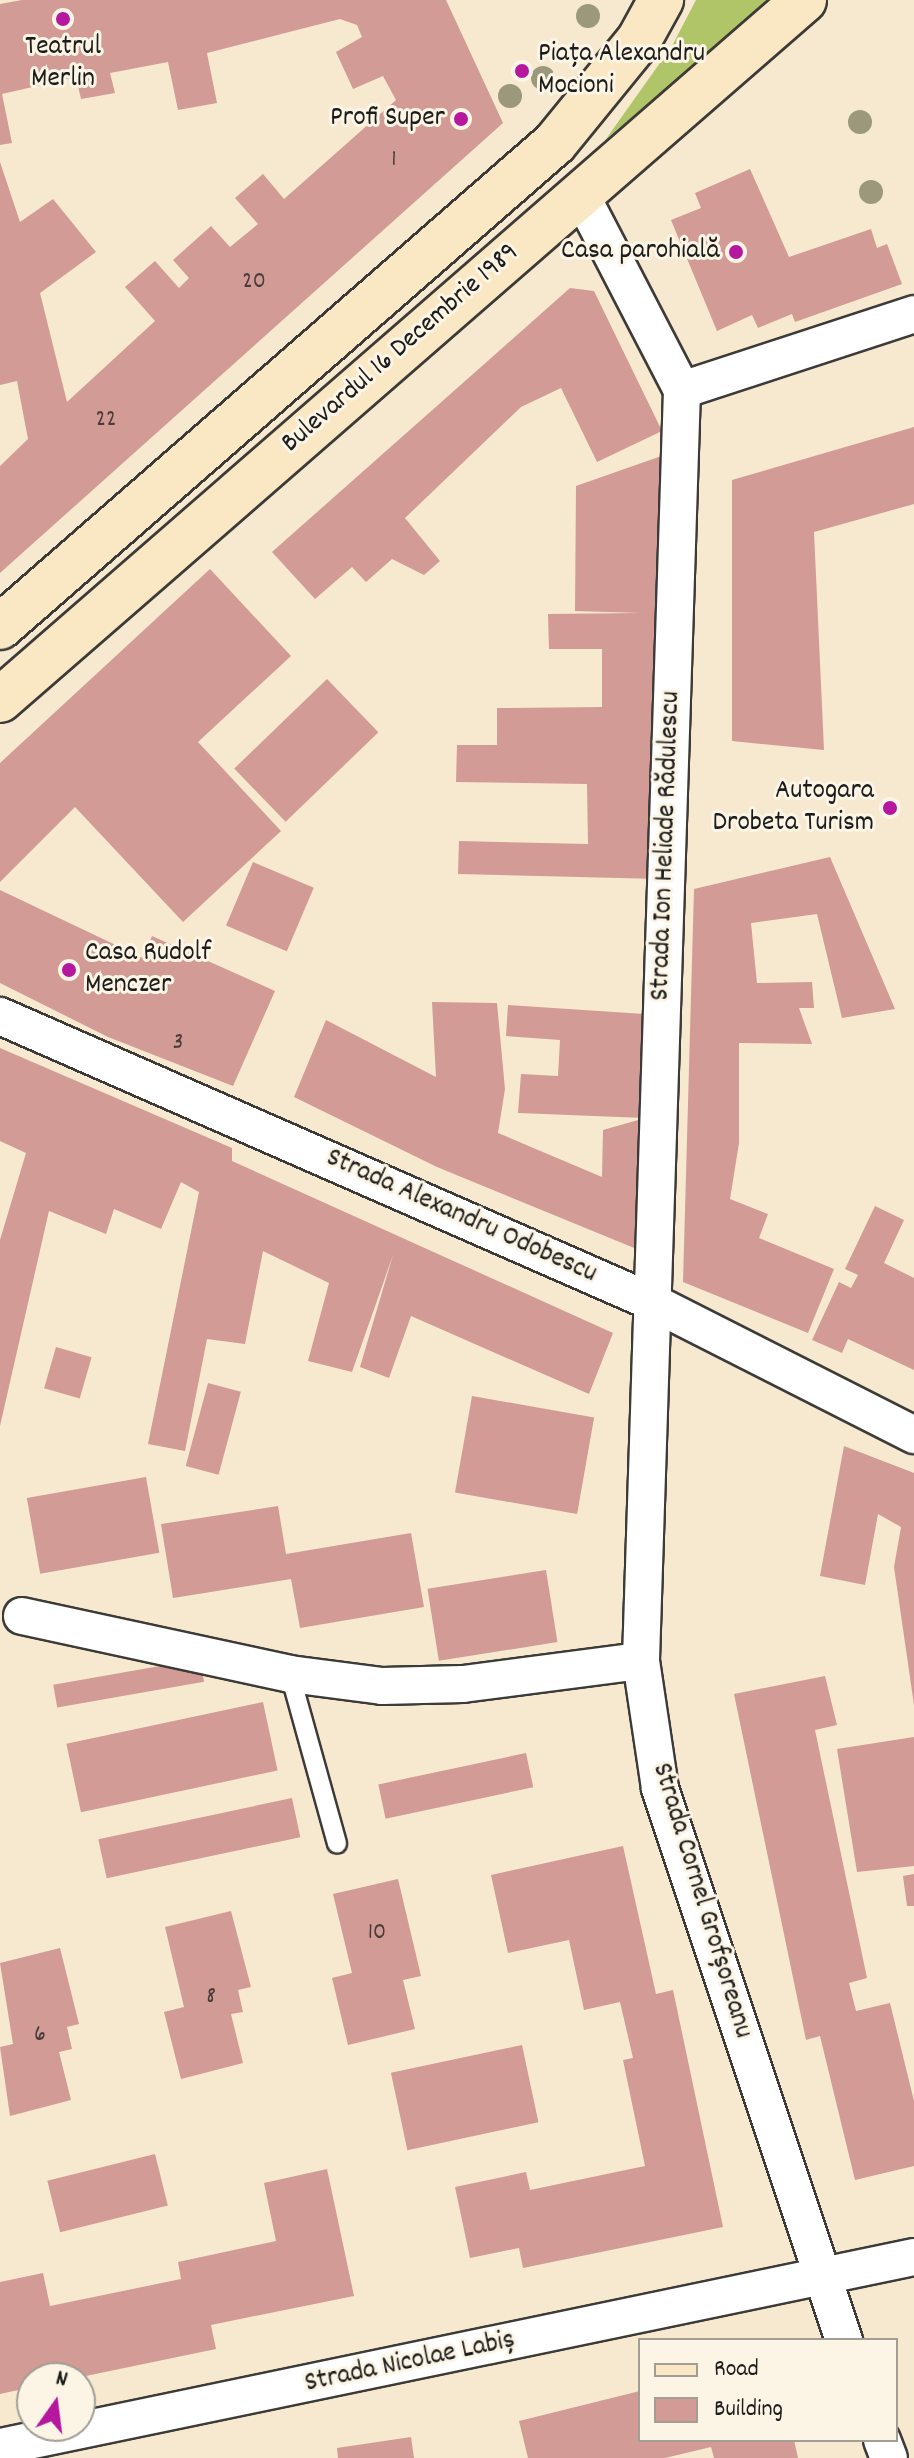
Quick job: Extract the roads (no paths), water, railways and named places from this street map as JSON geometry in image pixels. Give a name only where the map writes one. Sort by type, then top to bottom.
[{"type":"main road","name":"Bulevardul 16 Decembrie 1989","points":[[0,627],[555,143],[639,40],[661,0]]},
{"type":"main road","name":"Bulevardul 16 Decembrie 1989","points":[[0,700],[456,298],[582,197],[804,0]]},
{"type":"street","points":[[582,197],[682,390],[914,314]]},
{"type":"street","name":"Strada Ion Heliade Rădulescu","points":[[652,1302],[682,390]]},
{"type":"street","name":"Strada Alexandru Odobescu","points":[[0,1016],[652,1302],[913,1432]]},
{"type":"street","name":"Strada Cornel Grofșoreanu","points":[[652,1302],[641,1661],[660,1788],[820,2277],[843,2338]]},
{"type":"street","points":[[22,1616],[290,1674],[382,1686],[463,1684],[641,1661]]},
{"type":"street","name":"Strada Nicolae Labiș","points":[[0,2447],[914,2257]]},
{"type":"lane","points":[[290,1674],[337,1844]]},
{"type":"place","name":"Teatrul Merlin","points":[[63,19]]},
{"type":"place","name":"Piața Alexandru Mocioni","points":[[522,71]]},
{"type":"place","name":"Profi Super","points":[[461,119]]},
{"type":"place","name":"Casa parohială","points":[[736,252]]},
{"type":"place","name":"Autogara Drobeta Turism","points":[[890,808]]},
{"type":"place","name":"Casa Rudolf Menczer","points":[[69,970]]}]
